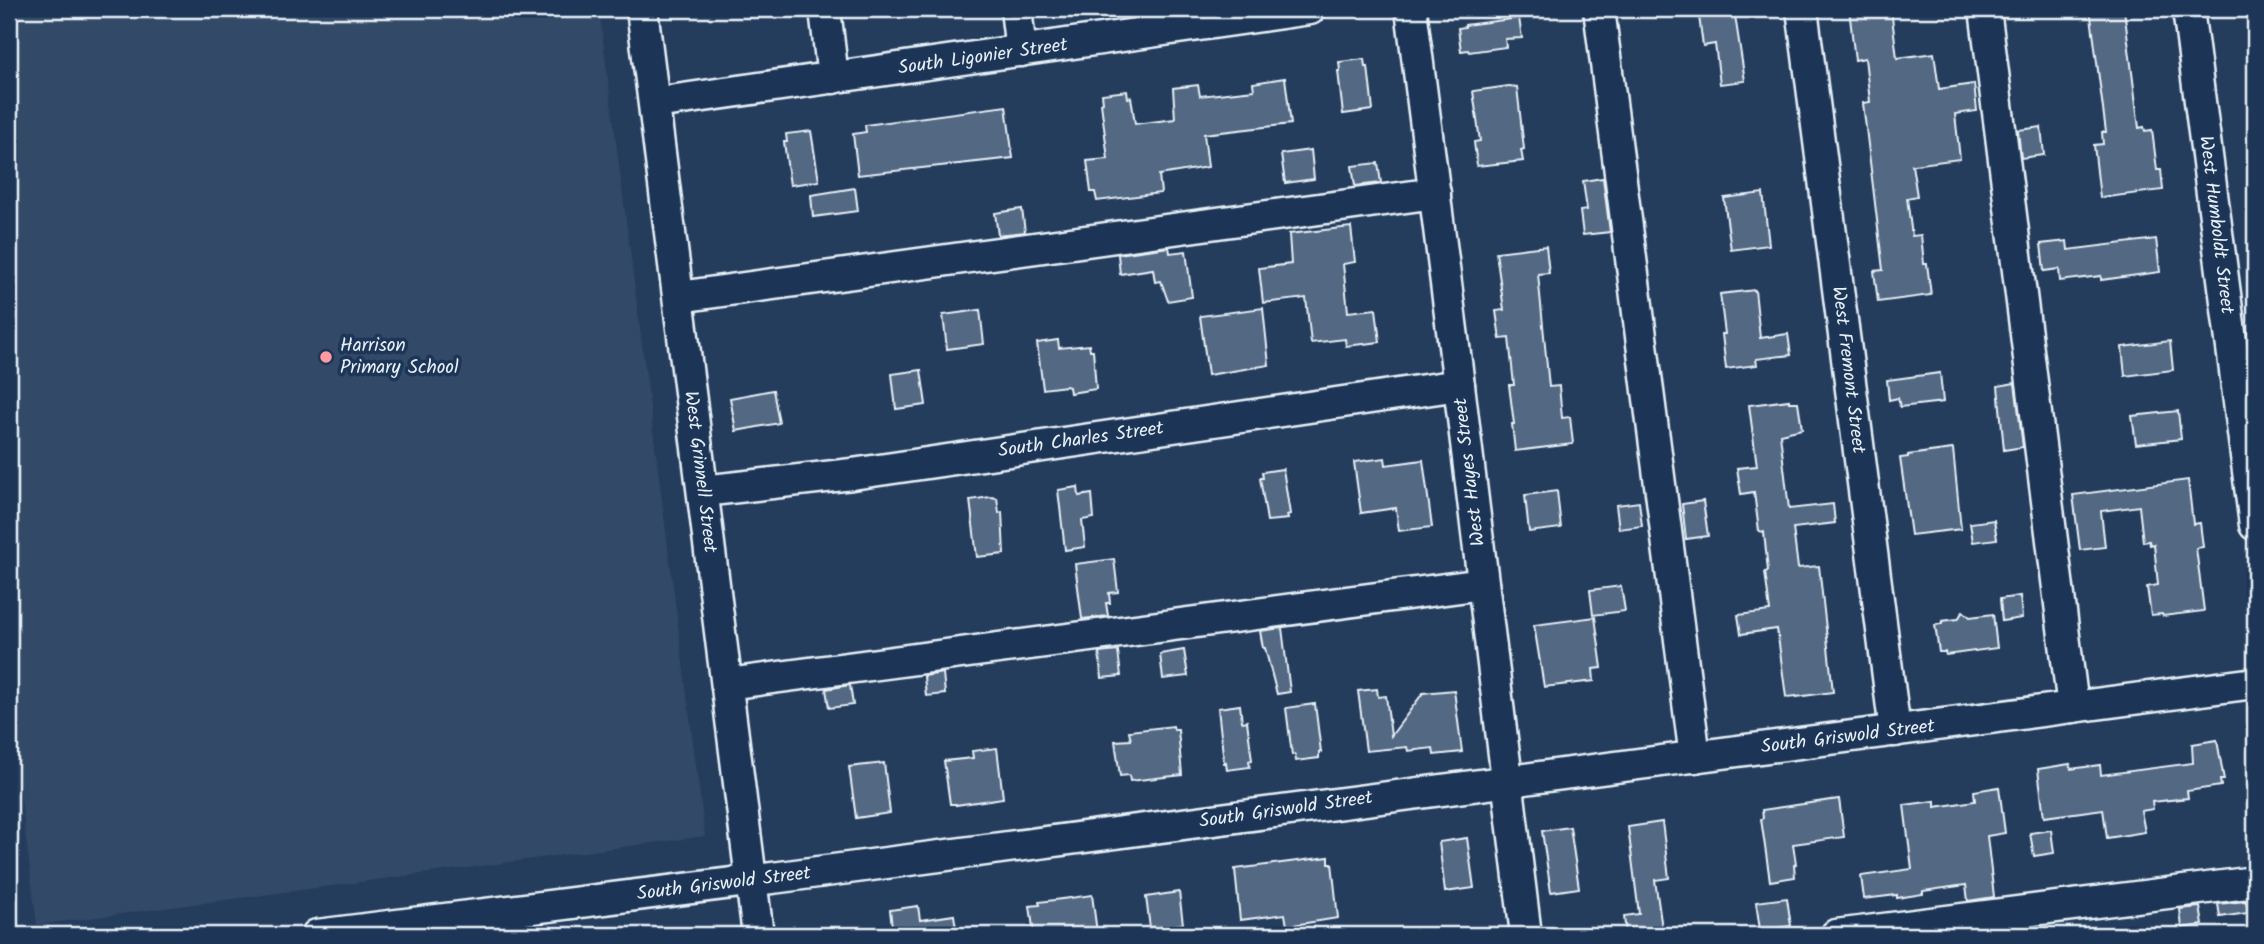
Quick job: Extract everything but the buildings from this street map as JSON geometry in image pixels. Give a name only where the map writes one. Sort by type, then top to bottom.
[{"type":"street","name":"West Grinnell Street","points":[[642,9],[758,935]]},
{"type":"street","points":[[825,9],[833,78]]},
{"type":"street","points":[[1016,9],[1021,51]]},
{"type":"street","name":"South Ligonier Street","points":[[655,103],[1021,51],[1208,16],[1310,9]]},
{"type":"street","name":"West Hayes Street","points":[[1410,9],[1526,935]]},
{"type":"street","points":[[1599,9],[1695,757]]},
{"type":"street","name":"West Fremont Street","points":[[1802,9],[1895,731]]},
{"type":"street","points":[[1985,9],[2073,707]]},
{"type":"street","name":"West Humboldt Street","points":[[2189,9],[2255,525]]},
{"type":"street","points":[[679,296],[1434,193]]},
{"type":"street","name":"South Charles Street","points":[[703,491],[852,474],[1459,385]]},
{"type":"street","points":[[727,684],[1483,584]]},
{"type":"street","name":"South Griswold Street","points":[[317,935],[751,881],[2255,683]]},
{"type":"street","points":[[1836,935],[2255,882]]},
{"type":"shaded area","name":"Harrison Primary School","points":[[9,9],[599,9],[705,836],[37,925],[9,705]]},
{"type":"place","name":"Harrison Primary School","points":[[326,357]]}]
